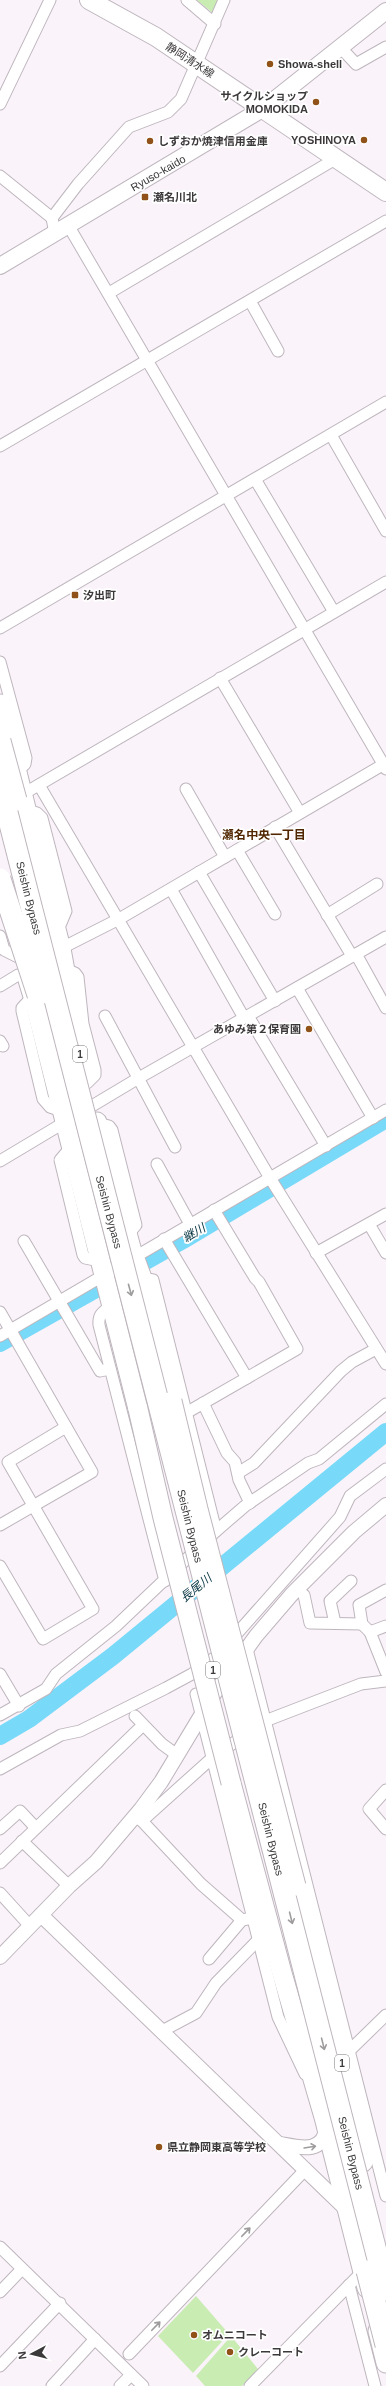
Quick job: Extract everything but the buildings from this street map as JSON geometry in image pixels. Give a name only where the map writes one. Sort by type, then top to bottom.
[{"type":"highway","name":"1","points":[[0,704],[17,771],[30,796],[58,951],[65,969],[81,1080],[95,1115],[127,1236],[142,1278],[179,1407],[198,1509],[296,1886],[332,2000],[354,2093],[367,2184],[385,2248]]},
{"type":"highway","points":[[0,741],[81,1080]]},
{"type":"highway","name":"Seishin Bypass","points":[[0,785],[81,1080],[386,2290]]},
{"type":"highway","name":"Seishin Bypass","points":[[0,843],[36,995],[386,2345]]},
{"type":"highway","name":"1","points":[[0,879],[36,995],[63,1117],[138,1409],[163,1518],[231,1783],[282,1973],[327,2127],[386,2363]]},
{"type":"highway","name":"1","points":[[0,898],[19,967],[36,995]]},
{"type":"main road","name":"静岡清水線","points":[[89,0],[156,37],[264,108],[386,192]]},
{"type":"main road","name":"Ryuso-kaido","points":[[0,266],[264,108],[386,11]]},
{"type":"street","points":[[0,104],[50,0]]},
{"type":"street","points":[[187,0],[215,24]]},
{"type":"street","points":[[52,218],[78,184],[129,127],[168,112],[181,99],[191,81],[195,63],[215,24],[224,0]]},
{"type":"street","points":[[341,48],[356,64],[386,47]]},
{"type":"street","points":[[109,293],[337,158]]},
{"type":"street","points":[[0,176],[52,218],[54,234]]},
{"type":"street","points":[[0,446],[148,361],[386,220]]},
{"type":"street","points":[[58,951],[119,919],[275,827],[385,766],[303,629],[109,293],[68,225]]},
{"type":"street","points":[[250,301],[278,351]]},
{"type":"street","points":[[0,628],[331,435],[385,406]]},
{"type":"street","points":[[331,435],[386,531]]},
{"type":"street","points":[[255,479],[334,612]]},
{"type":"street","points":[[0,807],[30,796],[220,678],[386,582]]},
{"type":"street","points":[[0,662],[26,758],[25,764],[17,771]]},
{"type":"street","points":[[220,678],[300,813]]},
{"type":"street","points":[[186,789],[225,857]]},
{"type":"street","points":[[30,796],[119,919],[270,1178],[386,1364]]},
{"type":"street","points":[[275,827],[327,915],[354,955],[386,1008]]},
{"type":"street","points":[[237,850],[275,914]]},
{"type":"street","points":[[199,872],[275,1000]]},
{"type":"street","points":[[327,915],[377,884]]},
{"type":"street","points":[[171,889],[246,1017],[326,1146]]},
{"type":"street","points":[[0,936],[4,950],[19,967],[0,986]]},
{"type":"street","points":[[0,1161],[63,1117],[95,1115],[137,1080],[386,937]]},
{"type":"street","points":[[297,988],[373,1118]]},
{"type":"street","points":[[105,1016],[137,1080],[175,1147]]},
{"type":"street","points":[[0,1336],[58,1301],[102,1268],[134,1257],[386,1110]]},
{"type":"street","points":[[157,1164],[190,1224]]},
{"type":"street","points":[[214,1210],[255,1278],[259,1282],[297,1349],[202,1403],[179,1407],[216,1531]]},
{"type":"street","points":[[316,1253],[386,1214]]},
{"type":"street","points":[[369,1224],[386,1253]]},
{"type":"street","points":[[164,1239],[247,1378]]},
{"type":"street","points":[[24,1241],[100,1370],[110,1369]]},
{"type":"street","points":[[111,1306],[98,1318],[165,1581]]},
{"type":"street","points":[[0,1312],[92,1472],[0,1524]]},
{"type":"street","points":[[238,1473],[254,1463],[341,1371],[352,1362],[376,1350]]},
{"type":"street","points":[[202,1403],[227,1453],[235,1462],[250,1503]]},
{"type":"street","points":[[0,1715],[19,1706],[46,1689],[56,1674],[88,1650],[165,1581],[216,1531],[250,1503],[308,1463],[319,1459],[386,1404]]},
{"type":"street","points":[[0,1566],[42,1639],[93,1609],[32,1506],[8,1462],[66,1427]]},
{"type":"street","points":[[0,1769],[61,1735],[80,1731],[166,1688],[192,1674],[217,1656],[340,1517],[350,1496],[386,1469]]},
{"type":"street","points":[[138,1819],[201,1715],[247,1649],[292,1594],[354,1532],[386,1505]]},
{"type":"street","points":[[335,1623],[330,1601],[351,1580]]},
{"type":"street","points":[[386,1590],[359,1605],[362,1624],[370,1632],[386,1672]]},
{"type":"street","points":[[304,1595],[310,1623],[362,1624]]},
{"type":"street","points":[[370,1632],[386,1626]]},
{"type":"street","points":[[247,1649],[332,2000],[349,2051],[354,2093],[386,2196]]},
{"type":"street","points":[[0,1674],[19,1706]]},
{"type":"street","points":[[0,1957],[69,1886],[96,1862],[138,1819],[212,1758],[265,1721],[361,1684],[386,1681]]},
{"type":"street","points":[[196,1694],[248,1919],[258,1940],[278,2017],[299,2063],[319,2098]]},
{"type":"street","points":[[135,1716],[177,1755]]},
{"type":"street","points":[[0,1863],[143,1725]]},
{"type":"street","points":[[386,1790],[369,1809],[386,1829]]},
{"type":"street","points":[[0,1828],[20,1811],[36,1828]]},
{"type":"street","points":[[138,1819],[201,1884],[248,1919]]},
{"type":"street","points":[[22,1841],[69,1886]]},
{"type":"street","points":[[0,1893],[30,1926]]},
{"type":"street","points":[[41,1915],[306,2169],[385,2248]]},
{"type":"street","points":[[209,1959],[248,1919]]},
{"type":"street","points":[[162,2031],[196,2013],[216,1983],[258,1940]]},
{"type":"street","points":[[349,2051],[385,2018]]},
{"type":"street","points":[[280,2144],[300,2148],[317,2145],[326,2136],[327,2127]]},
{"type":"street","points":[[129,2354],[306,2169]]},
{"type":"street","points":[[0,2247],[60,2303],[143,2386]]},
{"type":"street","points":[[0,2292],[22,2269]]},
{"type":"street","points":[[250,2386],[363,2271]]},
{"type":"street","points":[[348,2285],[375,2386]]},
{"type":"street","points":[[0,2366],[60,2303]]},
{"type":"street","points":[[52,2386],[96,2339]]},
{"type":"street","points":[[120,2386],[131,2375]]},
{"type":"green space","points":[[197,0],[218,0],[214,14]]},
{"type":"green space","name":"オムニコート","points":[[196,2296],[229,2334],[193,2373],[158,2336]]},
{"type":"green space","name":"クレーコート","points":[[231,2336],[258,2369],[242,2386],[205,2386],[196,2376]]},
{"type":"waterway","name":"継川","points":[[0,1343],[183,1240],[386,1119]]},
{"type":"waterway","name":"長尾川","points":[[0,1736],[29,1719],[113,1656],[386,1432]]},
{"type":"place","name":"Showa-shell","points":[[270,64]]},
{"type":"place","name":"サイクルショップ MOMOKIDA","points":[[316,102]]},
{"type":"place","name":"YOSHINOYA","points":[[364,140]]},
{"type":"place","name":"しずおか焼津信用金庫","points":[[150,141]]},
{"type":"place","name":"瀬名川北","points":[[145,197]]},
{"type":"place","name":"汐出町","points":[[75,595]]},
{"type":"place","name":"あゆみ第２保育園","points":[[309,1029]]},
{"type":"place","name":"県立静岡東高等学校","points":[[159,2147]]},
{"type":"place","name":"オムニコート","points":[[194,2335]]},
{"type":"place","name":"クレーコート","points":[[230,2352]]},
{"type":"district","name":"瀬名中央一丁目","points":[[264,835]]}]
